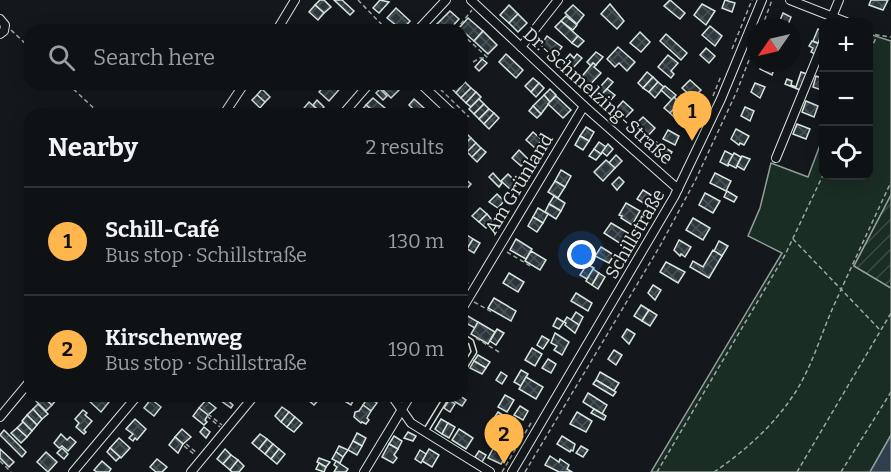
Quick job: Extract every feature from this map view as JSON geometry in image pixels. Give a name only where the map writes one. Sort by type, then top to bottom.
[{"type":"street","points":[[281,24],[295,0]]},
{"type":"street","points":[[424,24],[446,0]]},
{"type":"street","points":[[521,47],[558,0]]},
{"type":"street","name":"Schillstraße","points":[[512,472],[678,189],[721,99],[762,0]]},
{"type":"street","points":[[790,0],[832,18]]},
{"type":"street","points":[[834,18],[839,0]]},
{"type":"street","name":"Dr.-Schmelzing-Straße","points":[[474,2],[584,106],[678,189]]},
{"type":"street","points":[[0,34],[5,28],[2,21]]},
{"type":"street","points":[[776,158],[819,53]]},
{"type":"street","points":[[228,108],[240,90]]},
{"type":"street","points":[[348,108],[364,90]]},
{"type":"street","points":[[427,90],[447,108]]},
{"type":"street","name":"Am Grünland","points":[[468,298],[584,106]]},
{"type":"street","points":[[0,417],[24,388]]},
{"type":"street","points":[[73,472],[132,402]]},
{"type":"street","points":[[191,472],[249,402]]},
{"type":"street","points":[[397,402],[411,423],[490,472]]},
{"type":"street","points":[[364,472],[406,402]]},
{"type":"lane","points":[[468,340],[474,352],[468,362]]},
{"type":"lane","points":[[425,433],[443,402]]},
{"type":"path","points":[[358,0],[381,24]]},
{"type":"path","points":[[729,58],[752,0]]},
{"type":"path","points":[[765,18],[772,0]]},
{"type":"path","points":[[461,24],[474,2]]},
{"type":"path","points":[[2,21],[24,42]]},
{"type":"path","points":[[873,34],[891,37]]},
{"type":"path","points":[[873,45],[877,35]]},
{"type":"path","points":[[468,39],[488,58],[480,58],[473,62]]},
{"type":"path","points":[[525,472],[688,195],[737,92],[747,66]]},
{"type":"path","points":[[711,102],[723,72]]},
{"type":"path","points":[[74,90],[94,108]]},
{"type":"path","points":[[441,90],[460,108]]},
{"type":"path","points":[[657,472],[764,292],[821,180]]},
{"type":"path","points":[[714,472],[740,454],[777,417],[798,388],[841,288],[891,182]]},
{"type":"path","points":[[793,238],[881,331]]},
{"type":"path","points":[[498,246],[532,267]]},
{"type":"path","points":[[468,298],[492,312]]},
{"type":"path","points":[[797,472],[891,313]]},
{"type":"path","points":[[471,335],[499,352]]},
{"type":"path","points":[[841,472],[891,392]]},
{"type":"path","points":[[207,415],[226,430]]},
{"type":"path","points":[[502,472],[533,419]]},
{"type":"path","points":[[185,445],[202,460]]},
{"type":"path","points":[[0,461],[11,472]]},
{"type":"green space","points":[[873,35],[891,41],[891,195],[854,266],[891,288],[891,435],[870,472],[651,472],[782,253],[748,236],[760,208],[771,163],[808,177],[819,148],[819,180],[873,180]]},
{"type":"green space","points":[[891,195],[891,288],[854,266]]},
{"type":"water","points":[[891,435],[891,472],[870,472]]},
{"type":"building","points":[[320,0],[324,0],[331,7],[324,13],[315,5]]},
{"type":"building","points":[[334,0],[342,0],[354,11],[350,15]]},
{"type":"building","points":[[380,0],[389,2],[379,13],[373,8]]},
{"type":"building","points":[[670,0],[685,13],[680,19],[664,6]]},
{"type":"building","points":[[725,0],[735,3],[732,12],[722,8]]},
{"type":"building","points":[[871,0],[888,0],[883,10],[869,5]]},
{"type":"building","points":[[610,4],[624,21],[617,29],[601,14]]},
{"type":"building","points":[[702,4],[715,11],[706,25],[694,15]]},
{"type":"building","points":[[315,5],[324,13],[318,20],[309,12]]},
{"type":"building","points":[[509,5],[518,14],[509,23],[500,15]]},
{"type":"building","points":[[573,5],[584,15],[577,24],[565,13]]},
{"type":"building","points":[[396,8],[410,21],[407,24],[394,24],[387,18]]},
{"type":"building","points":[[450,11],[459,19],[454,24],[437,24]]},
{"type":"building","points":[[783,13],[791,17],[791,18],[781,18]]},
{"type":"building","points":[[518,14],[527,23],[518,32],[509,23]]},
{"type":"building","points":[[566,16],[577,25],[573,30],[561,21]]},
{"type":"building","points":[[468,18],[483,31],[474,41],[468,36],[468,24],[463,24]]},
{"type":"building","points":[[561,21],[578,36],[572,43],[555,27]]},
{"type":"building","points":[[710,26],[722,36],[715,46],[702,35]]},
{"type":"building","points":[[818,29],[819,29],[818,43],[813,41]]},
{"type":"building","points":[[483,31],[497,45],[488,54],[474,41]]},
{"type":"building","points":[[640,32],[650,42],[641,52],[630,43]]},
{"type":"building","points":[[666,34],[687,53],[681,60],[660,41]]},
{"type":"building","points":[[547,36],[562,47],[555,56],[541,45]]},
{"type":"building","points":[[578,36],[584,41],[578,47],[572,43]]},
{"type":"building","points":[[812,41],[819,44],[815,54],[811,52],[813,48],[809,46]]},
{"type":"building","points":[[618,47],[635,62],[627,71],[619,63],[615,67],[607,59]]},
{"type":"building","points":[[706,48],[715,56],[709,63],[700,55]]},
{"type":"building","points":[[596,52],[603,57],[596,65],[593,63],[591,66],[587,62]]},
{"type":"building","points":[[506,54],[523,70],[516,78],[499,62]]},
{"type":"building","points":[[570,54],[574,58],[577,54],[582,58],[571,70],[563,62]]},
{"type":"building","points":[[668,55],[678,63],[671,71],[674,74],[671,78],[658,67]]},
{"type":"building","points":[[482,59],[487,63],[479,71],[475,67]]},
{"type":"building","points":[[593,63],[601,73],[586,89],[578,81]]},
{"type":"building","points":[[647,72],[653,77],[643,88],[638,83]]},
{"type":"building","points":[[801,72],[807,74],[800,90],[785,84],[787,79],[792,81],[791,85],[796,87]]},
{"type":"building","points":[[816,76],[819,77],[819,89],[813,87]]},
{"type":"building","points":[[653,77],[658,82],[649,92],[643,88]]},
{"type":"building","points":[[533,78],[539,83],[531,92],[525,86]]},
{"type":"building","points":[[608,78],[613,82],[599,98],[594,94]]},
{"type":"building","points":[[690,80],[701,90],[693,98],[682,88]]},
{"type":"building","points":[[658,82],[664,87],[655,98],[649,92]]},
{"type":"building","points":[[539,83],[544,88],[536,97],[531,92]]},
{"type":"building","points":[[755,83],[765,87],[760,98],[751,92]]},
{"type":"building","points":[[468,85],[471,88],[461,98],[456,93],[458,90],[468,90]]},
{"type":"building","points":[[665,86],[676,95],[672,100],[661,90]]},
{"type":"building","points":[[471,88],[476,92],[466,103],[461,98]]},
{"type":"building","points":[[550,89],[556,95],[550,102],[544,95]]},
{"type":"building","points":[[607,89],[615,95],[609,102],[601,95]]},
{"type":"building","points":[[263,90],[270,97],[265,102],[257,95]]},
{"type":"building","points":[[321,90],[339,90],[329,101],[319,92]]},
{"type":"building","points":[[381,90],[387,96],[383,100],[376,93]]},
{"type":"building","points":[[383,90],[399,90],[391,98]]},
{"type":"building","points":[[476,92],[481,97],[471,107],[466,103]]},
{"type":"building","points":[[257,95],[265,102],[260,108],[252,100]]},
{"type":"building","points":[[544,95],[550,102],[541,114],[533,106]]},
{"type":"building","points":[[556,96],[571,110],[563,118],[548,104]]},
{"type":"building","points":[[674,97],[680,103],[670,113],[664,108]]},
{"type":"building","points":[[373,98],[385,108],[370,108],[366,105]]},
{"type":"building","points":[[414,99],[424,108],[412,108],[409,105]]},
{"type":"building","points":[[479,99],[484,104],[474,114],[469,109]]},
{"type":"building","points":[[317,100],[324,107],[316,108],[313,105]]},
{"type":"building","points":[[623,101],[633,110],[626,117],[617,108]]},
{"type":"building","points":[[806,101],[818,106],[814,117],[802,112]]},
{"type":"building","points":[[309,102],[316,108],[304,108]]},
{"type":"building","points":[[680,103],[685,108],[675,118],[670,113]]},
{"type":"building","points":[[484,104],[489,109],[479,119],[474,114]]},
{"type":"building","points":[[533,106],[541,114],[537,118],[529,111]]},
{"type":"building","points":[[745,107],[754,111],[750,121],[741,116]]},
{"type":"building","points":[[685,108],[691,113],[681,124],[675,118]]},
{"type":"building","points":[[489,109],[494,113],[484,124],[479,119]]},
{"type":"building","points":[[494,113],[499,118],[489,129],[484,124]]},
{"type":"building","points":[[643,117],[655,128],[647,137],[634,126]]},
{"type":"building","points":[[797,124],[810,129],[806,139],[793,134]]},
{"type":"building","points":[[586,127],[594,132],[589,141],[580,136]]},
{"type":"building","points":[[736,129],[749,136],[744,145],[740,143],[739,145],[731,139]]},
{"type":"building","points":[[668,130],[679,136],[675,145],[663,139]]},
{"type":"building","points":[[533,132],[542,140],[535,148],[526,140]]},
{"type":"building","points":[[580,136],[589,141],[583,150],[575,145]]},
{"type":"building","points":[[471,138],[476,143],[468,151],[468,141]]},
{"type":"building","points":[[599,142],[606,147],[601,154],[594,149]]},
{"type":"building","points":[[656,142],[672,152],[665,162],[650,149]]},
{"type":"building","points":[[476,143],[481,148],[472,157],[468,151]]},
{"type":"building","points":[[608,144],[613,149],[607,156],[602,152]]},
{"type":"building","points":[[481,148],[486,152],[477,162],[472,157]]},
{"type":"building","points":[[594,149],[601,154],[596,160],[589,156]]},
{"type":"building","points":[[519,150],[528,159],[521,166],[512,158]]},
{"type":"building","points":[[725,151],[733,155],[728,166],[720,162]]},
{"type":"building","points":[[734,153],[741,157],[736,168],[728,164]]},
{"type":"building","points":[[616,155],[622,161],[615,168],[609,163]]},
{"type":"building","points":[[742,156],[750,159],[744,170],[737,166]]},
{"type":"building","points":[[606,160],[615,168],[603,181],[594,172]]},
{"type":"building","points":[[561,170],[571,176],[565,187],[555,181]]},
{"type":"building","points":[[493,173],[502,183],[499,187],[489,177]]},
{"type":"building","points":[[715,173],[731,181],[726,191],[710,183]]},
{"type":"building","points":[[508,174],[516,182],[510,189],[501,181]]},
{"type":"building","points":[[619,177],[624,182],[617,190],[612,184]]},
{"type":"building","points":[[555,181],[565,187],[558,198],[548,192]]},
{"type":"building","points":[[643,190],[651,195],[645,204],[637,199]]},
{"type":"building","points":[[727,191],[737,197],[734,202],[724,197]]},
{"type":"building","points":[[705,193],[720,201],[713,213],[699,205]]},
{"type":"building","points":[[497,194],[504,201],[498,208],[489,202]]},
{"type":"building","points":[[554,196],[565,203],[561,211],[549,204]]},
{"type":"building","points":[[626,203],[640,211],[632,225],[619,215]]},
{"type":"building","points":[[549,204],[561,211],[556,219],[545,212]]},
{"type":"building","points":[[480,208],[487,214],[479,222],[472,216]]},
{"type":"building","points":[[538,208],[548,214],[543,223],[533,217]]},
{"type":"building","points":[[487,214],[493,221],[486,228],[479,222]]},
{"type":"building","points":[[533,217],[543,223],[537,232],[528,226]]},
{"type":"building","points":[[693,218],[710,228],[703,240],[686,230]]},
{"type":"building","points":[[611,223],[628,233],[621,244],[604,233]]},
{"type":"building","points":[[468,236],[473,239],[468,247]]},
{"type":"building","points":[[473,239],[480,243],[474,253],[468,247]]},
{"type":"building","points":[[516,239],[532,249],[526,259],[510,250]]},
{"type":"building","points":[[679,240],[691,247],[685,257],[681,254],[680,256],[674,250]]},
{"type":"building","points":[[719,241],[728,246],[722,256],[714,251]]},
{"type":"building","points":[[601,247],[614,255],[609,263],[595,256]]},
{"type":"building","points":[[713,250],[722,256],[709,278],[690,267],[693,261],[703,267]]},
{"type":"building","points":[[531,251],[546,260],[540,270],[525,261]]},
{"type":"building","points":[[666,262],[685,272],[678,283],[660,272]]},
{"type":"building","points":[[587,264],[594,268],[587,279],[580,275]]},
{"type":"building","points":[[593,269],[599,273],[592,285],[586,281]]},
{"type":"building","points":[[509,273],[524,282],[518,292],[503,283]]},
{"type":"building","points":[[599,273],[605,277],[598,289],[592,285]]},
{"type":"building","points":[[653,285],[661,290],[655,300],[648,293]]},
{"type":"building","points":[[576,293],[592,303],[588,311],[571,301]]},
{"type":"building","points":[[494,298],[516,311],[511,321],[488,308]]},
{"type":"building","points":[[641,305],[649,310],[642,321],[634,316]]},
{"type":"building","points":[[649,310],[657,315],[650,326],[642,321]]},
{"type":"building","points":[[576,312],[583,317],[579,325],[571,320]]},
{"type":"building","points":[[468,316],[478,322],[475,328],[468,324]]},
{"type":"building","points":[[567,317],[579,325],[575,333],[565,325]]},
{"type":"building","points":[[557,318],[564,322],[559,329],[553,326]]},
{"type":"building","points":[[478,322],[495,332],[488,344],[471,334]]},
{"type":"building","points":[[497,329],[504,333],[496,345],[490,341]]},
{"type":"building","points":[[627,329],[635,334],[629,344],[622,337]]},
{"type":"building","points":[[555,333],[569,342],[562,355],[554,350],[557,346],[551,343]]},
{"type":"building","points":[[542,336],[549,340],[543,349],[537,345]]},
{"type":"building","points":[[532,348],[542,354],[535,366],[525,360]]},
{"type":"building","points":[[614,350],[622,355],[616,365],[608,359]]},
{"type":"building","points":[[478,355],[490,362],[486,368],[474,361]]},
{"type":"building","points":[[548,359],[556,364],[551,373],[542,368]]},
{"type":"building","points":[[474,361],[486,368],[482,374],[470,368]]},
{"type":"building","points":[[521,370],[528,374],[521,386],[514,382]]},
{"type":"building","points":[[501,372],[507,376],[502,384],[496,380]]},
{"type":"building","points":[[600,372],[619,383],[614,391],[596,380]]},
{"type":"building","points":[[526,377],[543,387],[536,399],[519,389]]},
{"type":"building","points":[[596,380],[616,392],[613,396],[593,384]]},
{"type":"building","points":[[588,393],[607,405],[602,414],[583,402]]},
{"type":"building","points":[[505,395],[514,400],[507,412],[498,407]]},
{"type":"building","points":[[37,402],[48,402],[52,405],[46,411]]},
{"type":"building","points":[[90,402],[109,402],[101,412]]},
{"type":"building","points":[[149,402],[155,402],[161,407],[154,416],[144,408]]},
{"type":"building","points":[[204,402],[208,402],[216,408],[208,415],[199,408]]},
{"type":"building","points":[[223,402],[230,402],[233,405],[231,408]]},
{"type":"building","points":[[365,402],[377,403],[371,411],[363,405]]},
{"type":"building","points":[[448,402],[455,404],[450,412],[444,408]]},
{"type":"building","points":[[38,404],[48,414],[42,419],[33,409]]},
{"type":"building","points":[[363,405],[371,411],[366,424],[354,417],[355,412],[359,411]]},
{"type":"building","points":[[520,406],[528,411],[523,420],[514,415]]},
{"type":"building","points":[[282,407],[289,412],[281,422],[275,416]]},
{"type":"building","points":[[199,408],[208,415],[204,425],[193,416]]},
{"type":"building","points":[[33,409],[42,419],[37,425],[27,415]]},
{"type":"building","points":[[594,409],[606,416],[604,420],[591,413]]},
{"type":"building","points":[[83,410],[92,421],[84,430],[86,432],[84,434],[76,427],[79,423],[75,419]]},
{"type":"building","points":[[289,412],[295,417],[287,427],[281,422]]},
{"type":"building","points":[[498,412],[506,417],[503,423],[494,418]]},
{"type":"building","points":[[577,412],[592,421],[586,432],[570,424]]},
{"type":"building","points":[[27,415],[37,425],[32,431],[22,421]]},
{"type":"building","points":[[295,417],[302,423],[294,432],[287,427]]},
{"type":"building","points":[[135,419],[146,429],[137,440],[135,438],[133,441],[129,438],[133,434],[126,429]]},
{"type":"building","points":[[441,419],[448,423],[442,434],[435,429]]},
{"type":"building","points":[[23,422],[32,431],[27,437],[17,428]]},
{"type":"building","points":[[448,423],[455,427],[449,438],[442,434]]},
{"type":"building","points":[[204,427],[210,432],[206,438],[200,432]]},
{"type":"building","points":[[508,427],[516,431],[510,442],[502,437]]},
{"type":"building","points":[[17,428],[27,437],[21,443],[11,433]]},
{"type":"building","points":[[182,429],[191,437],[183,444],[175,437]]},
{"type":"building","points":[[459,429],[473,438],[466,449],[452,440]]},
{"type":"building","points":[[4,430],[26,452],[22,457],[0,435]]},
{"type":"building","points":[[408,432],[416,436],[413,441],[404,438]]},
{"type":"building","points":[[357,433],[366,438],[362,446],[353,441]]},
{"type":"building","points":[[61,434],[67,440],[70,437],[76,442],[68,451],[62,446],[59,448],[54,443]]},
{"type":"building","points":[[260,434],[267,439],[259,449],[252,443]]},
{"type":"building","points":[[394,436],[402,441],[398,449],[389,444]]},
{"type":"building","points":[[562,436],[575,444],[573,451],[570,452],[557,444]]},
{"type":"building","points":[[175,437],[183,444],[178,453],[169,445]]},
{"type":"building","points":[[119,438],[130,448],[121,458],[110,448]]},
{"type":"building","points":[[267,439],[273,444],[265,454],[259,449]]},
{"type":"building","points":[[353,441],[362,446],[357,455],[348,450]]},
{"type":"building","points":[[273,444],[279,449],[271,459],[265,454]]},
{"type":"building","points":[[389,444],[398,449],[394,455],[397,458],[393,463],[382,457]]},
{"type":"building","points":[[495,445],[504,451],[502,455],[505,457],[501,464],[488,458]]},
{"type":"building","points":[[339,446],[348,450],[343,457],[336,452]]},
{"type":"building","points":[[581,446],[588,450],[583,457],[576,453]]},
{"type":"building","points":[[62,448],[68,454],[64,459],[57,453]]},
{"type":"building","points":[[110,448],[120,457],[116,461],[107,452]]},
{"type":"building","points":[[0,449],[14,462],[9,467],[0,458]]},
{"type":"building","points":[[225,449],[231,455],[223,464],[217,459]]},
{"type":"building","points":[[279,449],[285,454],[277,464],[271,459]]},
{"type":"building","points":[[429,449],[439,455],[432,467],[422,461]]},
{"type":"building","points":[[420,450],[426,454],[421,463],[415,459]]},
{"type":"building","points":[[479,451],[486,455],[482,462],[475,457]]},
{"type":"building","points":[[46,452],[57,462],[48,472],[37,462]]},
{"type":"building","points":[[336,452],[343,457],[340,463],[332,459]]},
{"type":"building","points":[[231,455],[238,460],[230,470],[223,464]]},
{"type":"building","points":[[550,456],[569,465],[567,469],[572,472],[559,472],[545,465]]},
{"type":"building","points":[[319,458],[330,462],[326,467],[317,462]]},
{"type":"building","points":[[157,459],[167,467],[162,472],[156,472],[150,467]]},
{"type":"building","points":[[238,460],[244,466],[239,472],[232,472],[230,470]]},
{"type":"building","points":[[102,461],[111,469],[109,472],[94,470]]},
{"type":"building","points":[[336,461],[348,469],[346,472],[334,472],[337,467],[334,465]]},
{"type":"building","points":[[319,463],[326,467],[324,472],[316,469]]},
{"type":"place","name":"Schill-Café","points":[[692,141]]},
{"type":"place","name":"Kirschenweg","points":[[504,464]]}]
